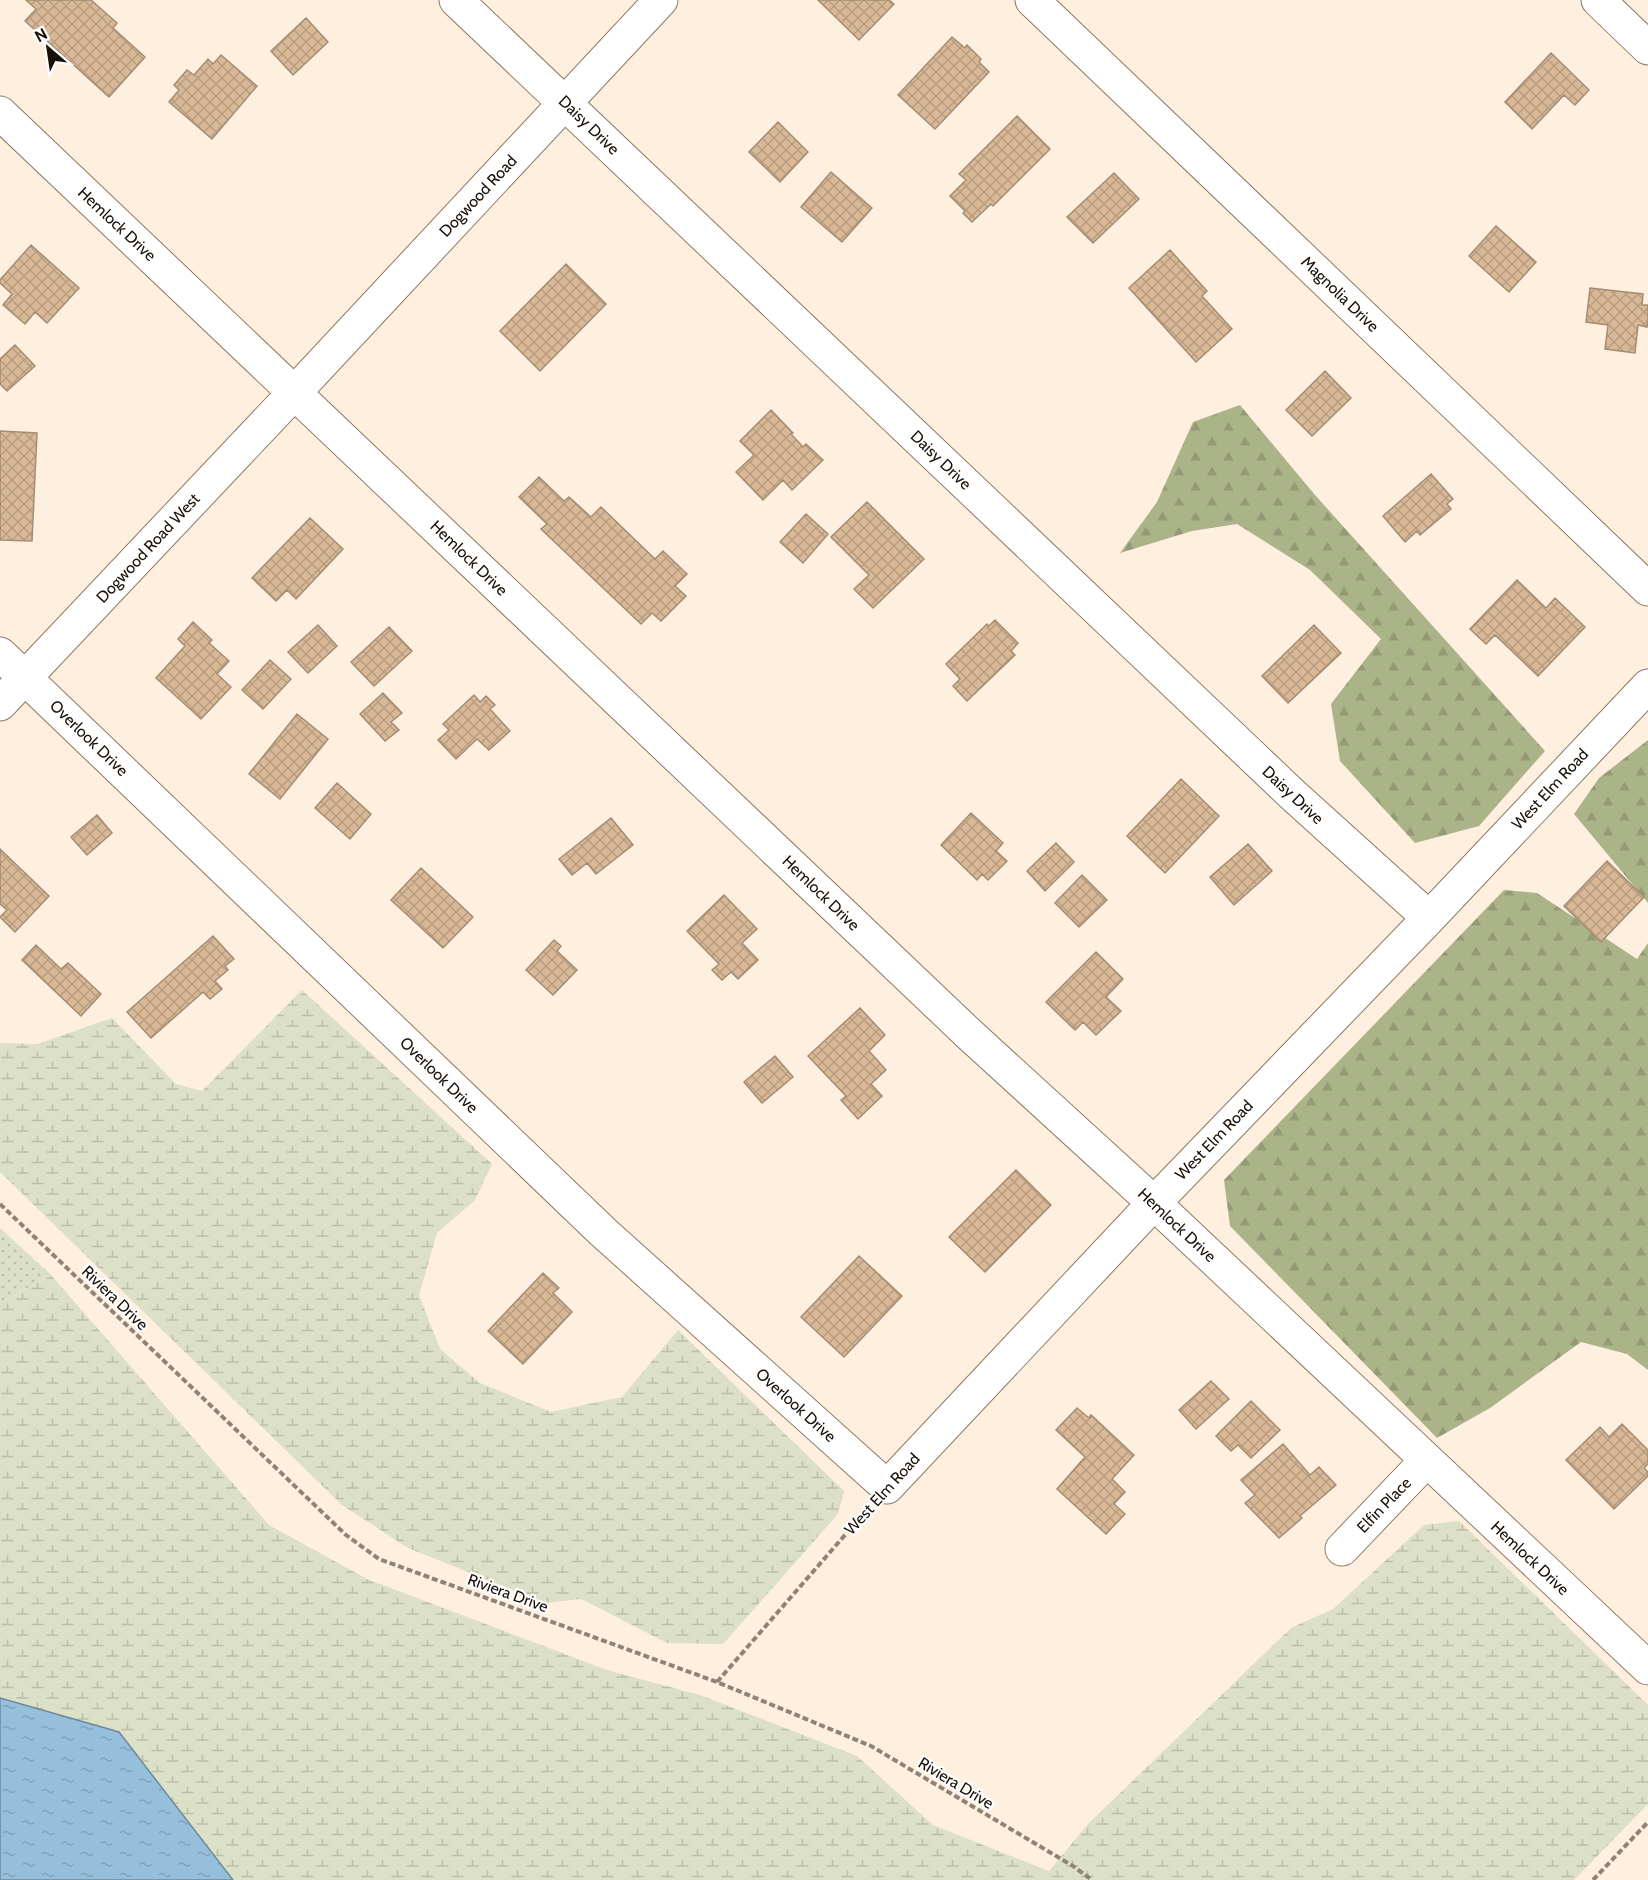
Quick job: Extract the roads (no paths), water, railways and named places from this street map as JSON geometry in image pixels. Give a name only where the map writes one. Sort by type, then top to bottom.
[{"type":"street","name":"Daisy Drive","points":[[456,0],[1293,795],[1429,918]]},
{"type":"street","name":"Dogwood Road","points":[[295,392],[661,0]]},
{"type":"street","name":"Magnolia Drive","points":[[1032,0],[1648,589]]},
{"type":"street","points":[[1598,0],[1648,48]]},
{"type":"street","name":"Hemlock Drive","points":[[0,113],[960,1026],[1154,1203],[1648,1668]]},
{"type":"street","name":"Dogwood Road West","points":[[0,704],[295,392]]},
{"type":"street","name":"Overlook Drive","points":[[0,654],[603,1232],[887,1487]]},
{"type":"street","name":"West Elm Road","points":[[887,1487],[1154,1203],[1429,918],[1648,686]]},
{"type":"street","name":"Elfin Place","points":[[1342,1549],[1426,1461]]},
{"type":"water","points":[[0,1698],[119,1732],[233,1880],[0,1880]]}]
